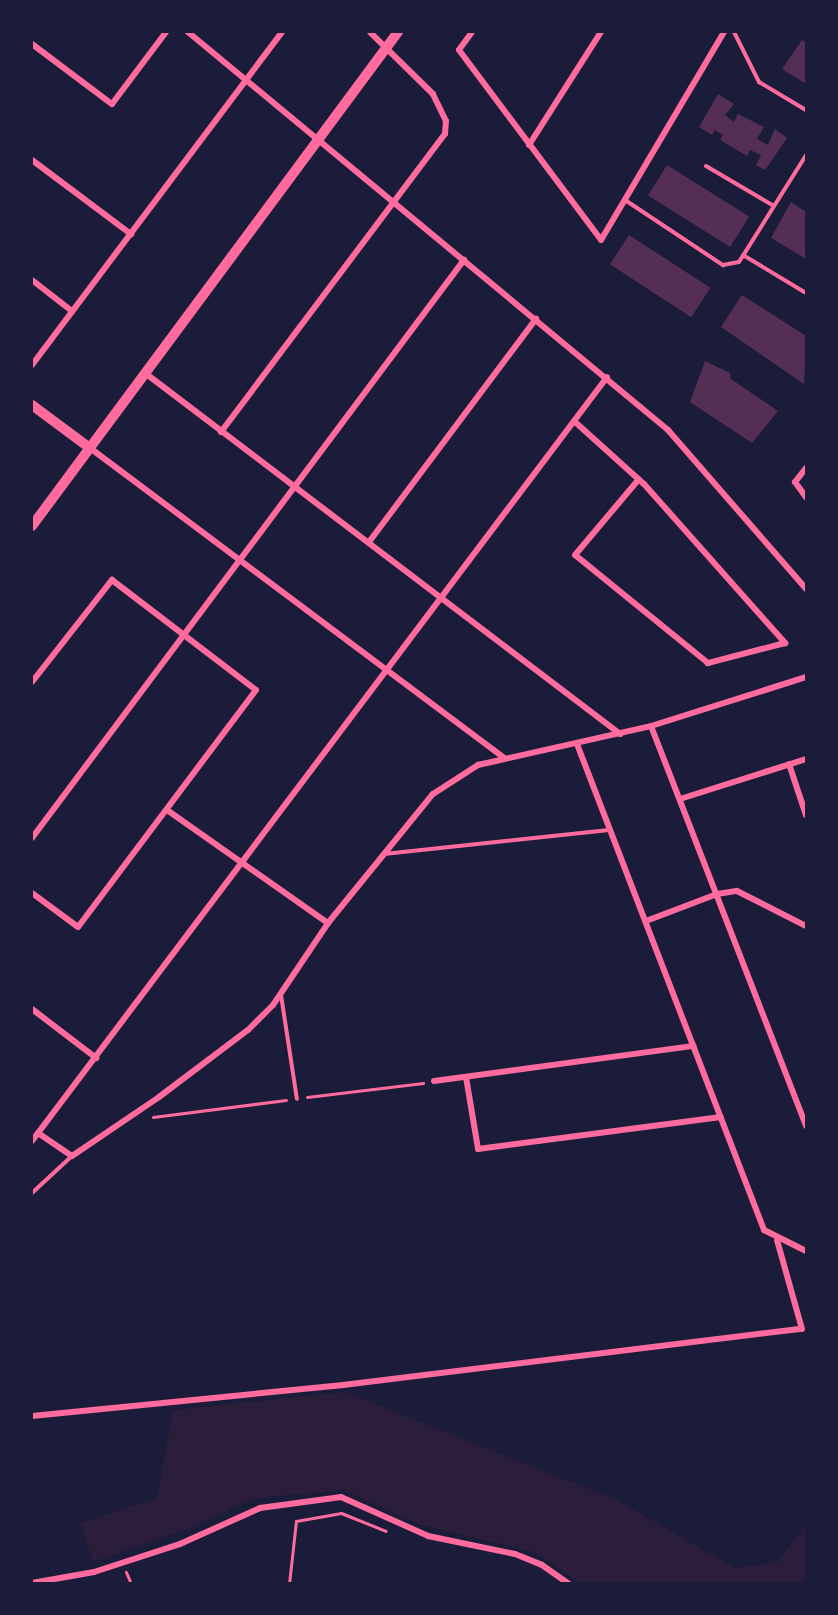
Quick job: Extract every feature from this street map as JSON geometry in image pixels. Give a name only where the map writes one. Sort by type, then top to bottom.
[{"type":"street","points":[[32,44],[112,104],[166,32]]},
{"type":"street","points":[[188,32],[317,142],[668,429],[807,589]]},
{"type":"street","points":[[32,365],[282,32]]},
{"type":"street","points":[[221,432],[445,134],[446,121],[433,94],[370,32]]},
{"type":"street","points":[[32,526],[398,32]]},
{"type":"street","points":[[472,32],[459,50],[601,240],[724,32]]},
{"type":"street","points":[[529,145],[601,32]]},
{"type":"street","points":[[32,160],[131,234]]},
{"type":"street","points":[[32,838],[464,260]]},
{"type":"street","points":[[32,280],[72,311]]},
{"type":"street","points":[[369,542],[536,319]]},
{"type":"street","points":[[145,373],[620,734]]},
{"type":"street","points":[[32,1141],[443,598],[607,377]]},
{"type":"street","points":[[32,405],[386,672],[504,757]]},
{"type":"street","points":[[574,421],[639,479],[644,484],[785,644],[708,663],[575,555],[639,479]]},
{"type":"street","points":[[807,468],[795,482],[807,497]]},
{"type":"street","points":[[32,682],[112,580],[256,690],[78,927],[32,893]]},
{"type":"street","points":[[38,1133],[72,1156],[248,1030],[281,994],[328,923],[433,794],[478,765],[504,757],[577,744],[651,726],[807,677]]},
{"type":"street","points":[[651,726],[807,1126]]},
{"type":"street","points":[[577,744],[607,830],[646,921],[764,1230],[777,1240],[807,1251]]},
{"type":"street","points":[[680,799],[807,759]]},
{"type":"street","points":[[789,764],[807,815]]},
{"type":"street","points":[[167,810],[328,923]]},
{"type":"street","points":[[646,921],[717,894],[737,891],[807,926]]},
{"type":"street","points":[[32,1010],[96,1058]]},
{"type":"street","points":[[434,1081],[694,1046]]},
{"type":"street","points":[[466,1077],[478,1149],[721,1117]]},
{"type":"street","points":[[32,1416],[332,1386],[802,1329],[777,1240]]},
{"type":"street","points":[[32,1583],[94,1572],[180,1544],[260,1508],[341,1497],[428,1536],[515,1554],[542,1565],[569,1584]]},
{"type":"lane","points":[[734,32],[759,82],[807,110]]},
{"type":"lane","points":[[624,200],[723,265],[739,262],[807,155]]},
{"type":"lane","points":[[802,163],[807,166]]},
{"type":"lane","points":[[706,165],[774,206]]},
{"type":"lane","points":[[743,255],[807,293]]},
{"type":"lane","points":[[384,854],[607,830]]},
{"type":"lane","points":[[281,994],[297,1099]]},
{"type":"lane","points":[[32,1193],[72,1156]]},
{"type":"path","points":[[124,1120],[434,1081]]},
{"type":"path","points":[[289,1584],[296,1521],[341,1512],[388,1532]]},
{"type":"shaded area","points":[[345,1392],[617,1500],[735,1568],[778,1562],[806,1523],[806,1583],[580,1583],[534,1552],[421,1525],[343,1490],[256,1498],[185,1530],[93,1562],[80,1523],[157,1498],[173,1410]]},
{"type":"building","points":[[802,40],[806,43],[806,84],[782,69]]},
{"type":"building","points":[[718,94],[734,104],[725,115],[734,122],[738,114],[764,127],[757,139],[768,145],[775,129],[787,138],[765,170],[756,165],[761,155],[750,150],[747,156],[720,140],[723,135],[715,130],[712,135],[699,127]]},
{"type":"building","points":[[667,165],[749,216],[730,247],[648,196]]},
{"type":"building","points":[[791,202],[806,212],[806,259],[771,238]]},
{"type":"building","points":[[629,235],[710,288],[691,317],[610,264]]},
{"type":"building","points":[[742,295],[806,336],[804,384],[721,327]]},
{"type":"building","points":[[705,361],[730,373],[731,379],[778,411],[752,443],[690,402]]}]
